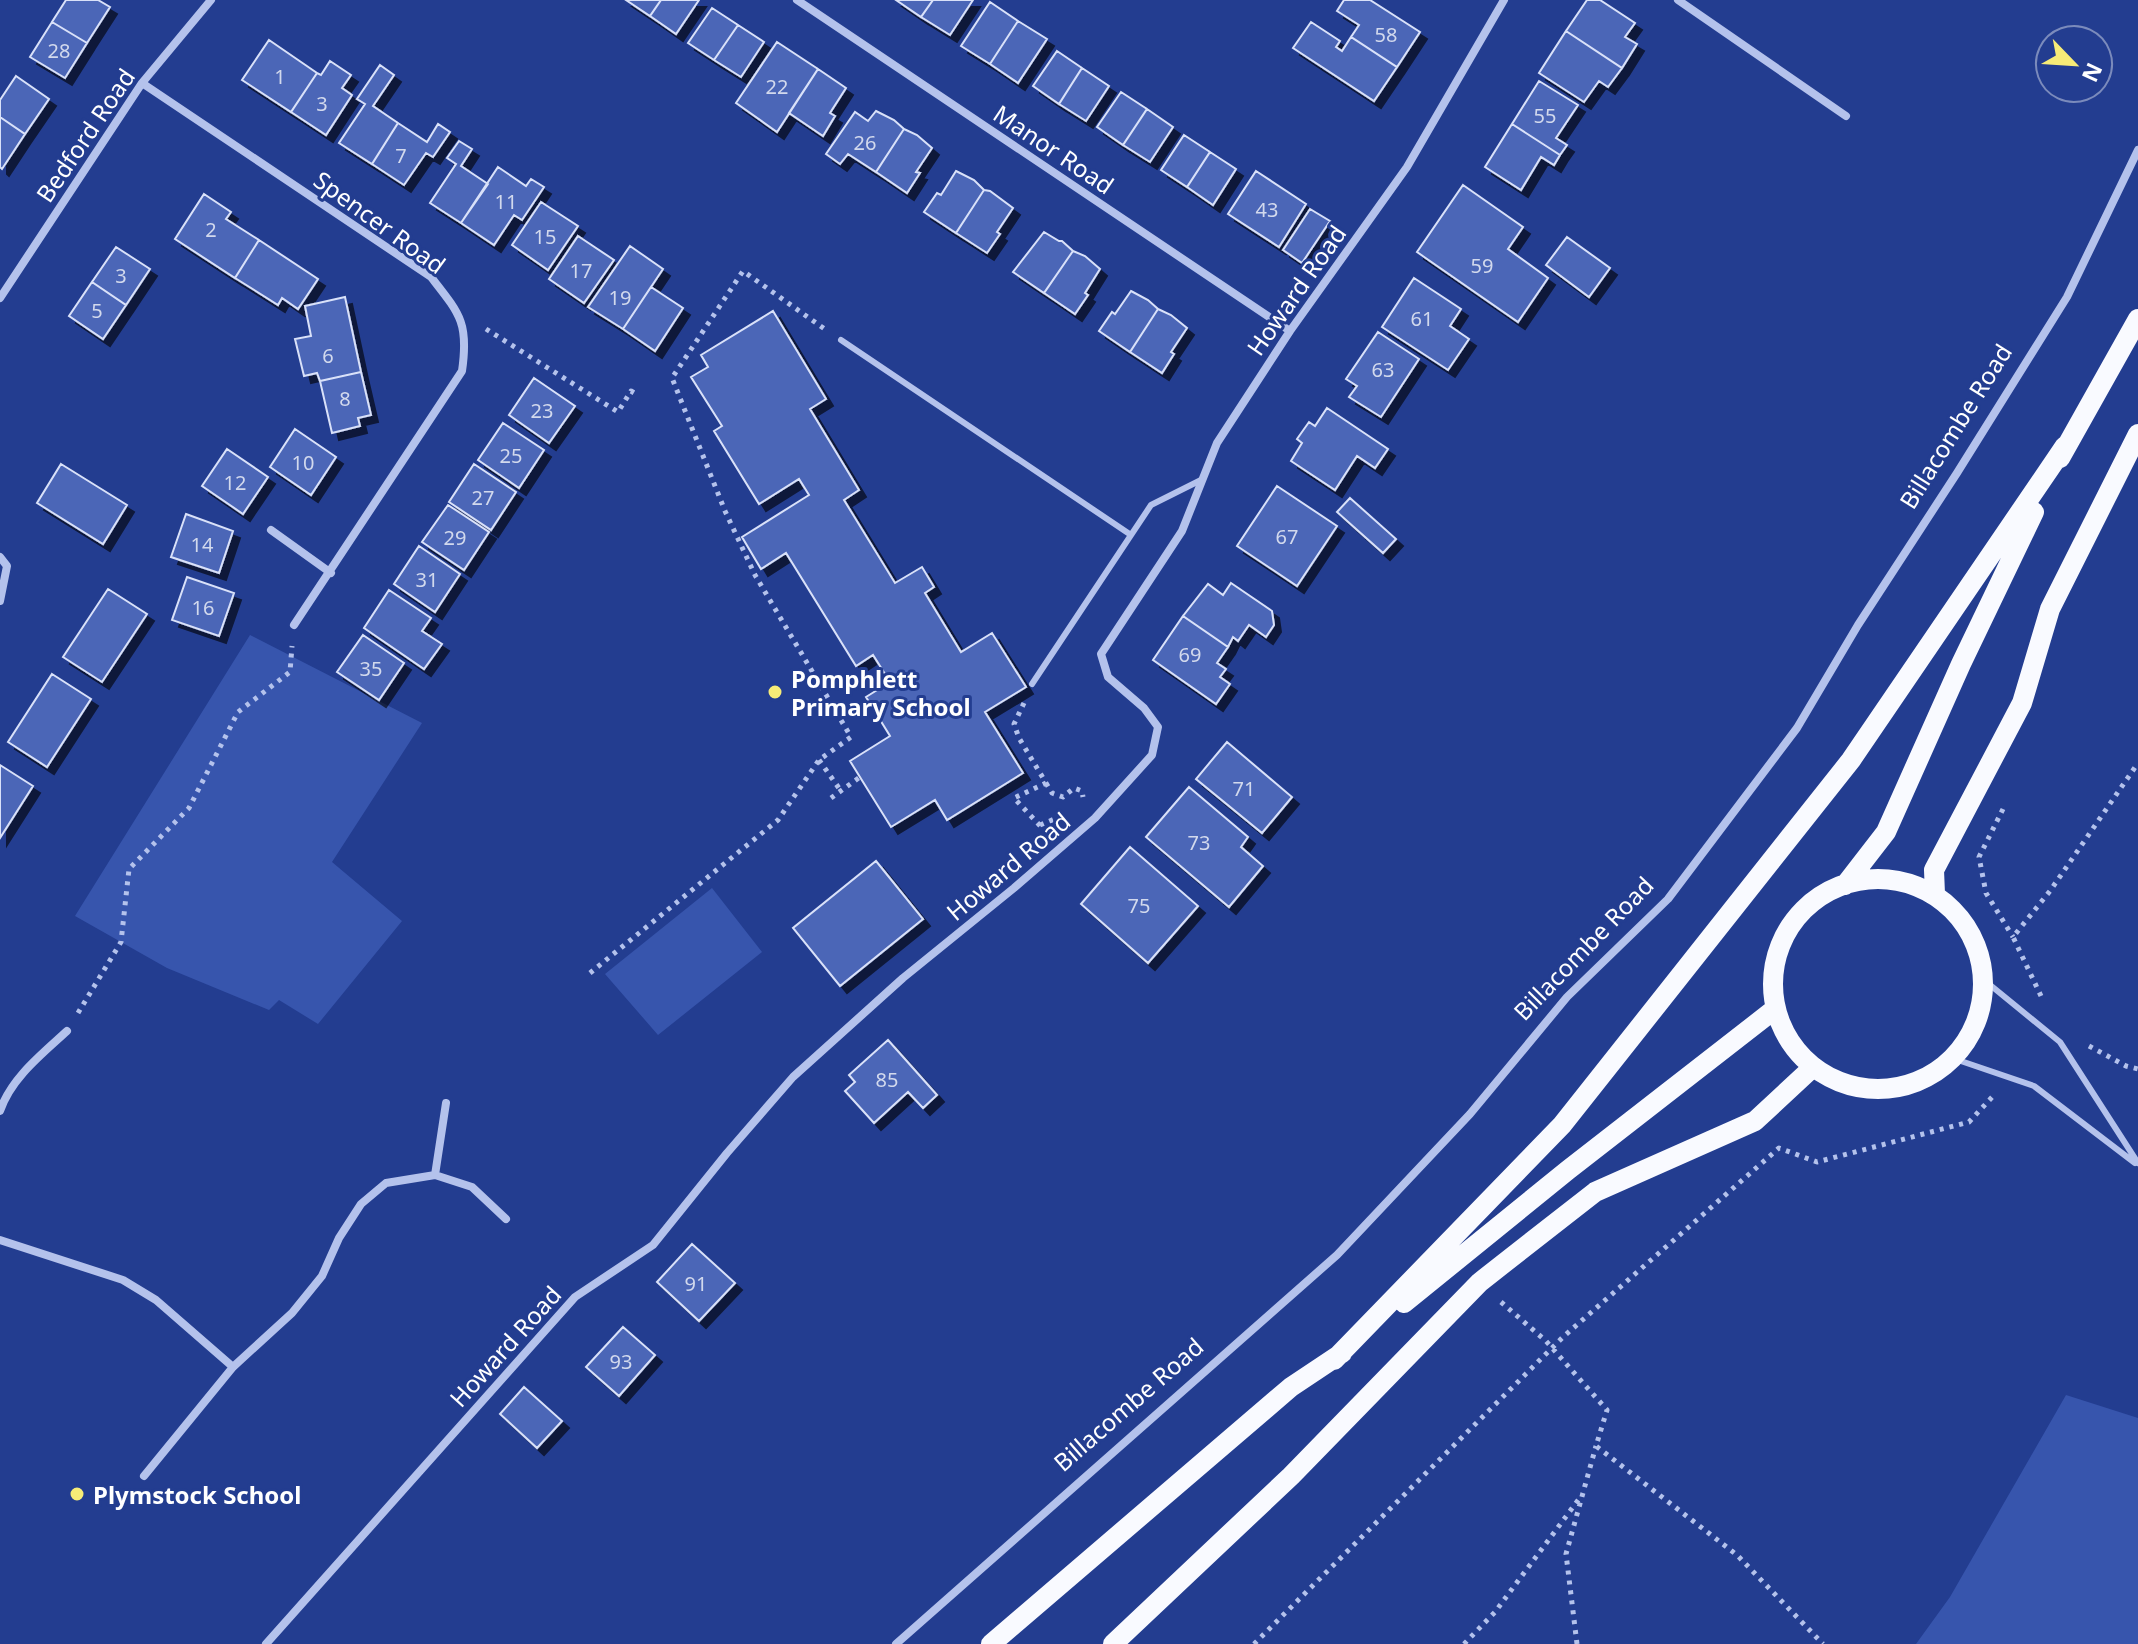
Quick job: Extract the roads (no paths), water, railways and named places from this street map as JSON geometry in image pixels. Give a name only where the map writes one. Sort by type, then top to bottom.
[{"type":"main road","points":[[1334,1360],[1562,1125],[1851,760],[2065,446],[2138,319]]},
{"type":"main road","points":[[1935,894],[1934,870],[2022,703],[2050,609],[2138,434]]},
{"type":"main road","points":[[1845,885],[1886,832],[1961,664],[2065,446]]},
{"type":"main road","points":[[1867,879],[1902,881],[1935,894],[1961,917],[1978,947],[1984,980],[1980,1015],[1965,1045],[1941,1070],[1911,1086],[1876,1090],[1843,1084],[1811,1069],[1789,1042],[1775,1009],[1773,973],[1783,939],[1803,909],[1832,889],[1845,885],[1867,879]]},
{"type":"main road","points":[[991,1644],[1291,1387],[1334,1360],[1568,1170],[1775,1009]]},
{"type":"main road","points":[[1113,1644],[1291,1476],[1480,1282],[1595,1192],[1755,1121],[1811,1069]]},
{"type":"street","name":"Bedford Road","points":[[0,298],[142,83],[211,0]]},
{"type":"street","name":"Manor Road","points":[[797,0],[1290,331]]},
{"type":"street","name":"Howard Road","points":[[266,1644],[575,1297],[653,1245],[793,1077],[903,978],[1095,818],[1152,755],[1158,727],[1144,708],[1108,677],[1101,654],[1182,531],[1217,443],[1290,331],[1407,167],[1504,0]]},
{"type":"street","points":[[1678,0],[1846,116]]},
{"type":"street","name":"Spencer Road","points":[[142,83],[431,277],[458,311],[466,342],[462,371],[294,625]]},
{"type":"street","name":"Billacombe Road","points":[[896,1644],[1337,1255],[1470,1114],[1567,997],[1668,899],[1797,728],[1858,625],[2067,297],[2138,150]]},
{"type":"street","points":[[271,530],[331,573]]},
{"type":"street","points":[[0,557],[7,566],[0,601]]},
{"type":"street","points":[[0,1111],[2,1100],[24,1071],[67,1031]]},
{"type":"street","points":[[435,1175],[446,1103]]},
{"type":"street","points":[[144,1476],[233,1367],[292,1313],[322,1276],[339,1238],[361,1204],[386,1183],[435,1175],[472,1187],[506,1219]]},
{"type":"street","points":[[0,1240],[123,1280],[156,1300],[233,1367]]},
{"type":"lane","points":[[841,340],[1131,535]]},
{"type":"lane","points":[[1032,684],[1151,505],[1203,479]]},
{"type":"lane","points":[[1984,980],[2060,1042],[2138,1164]]},
{"type":"lane","points":[[1952,1058],[2034,1086],[2138,1164]]},
{"type":"place","name":"Pomphlett Primary School","points":[[775,692]]},
{"type":"place","name":"Plymstock School","points":[[77,1494]]}]
